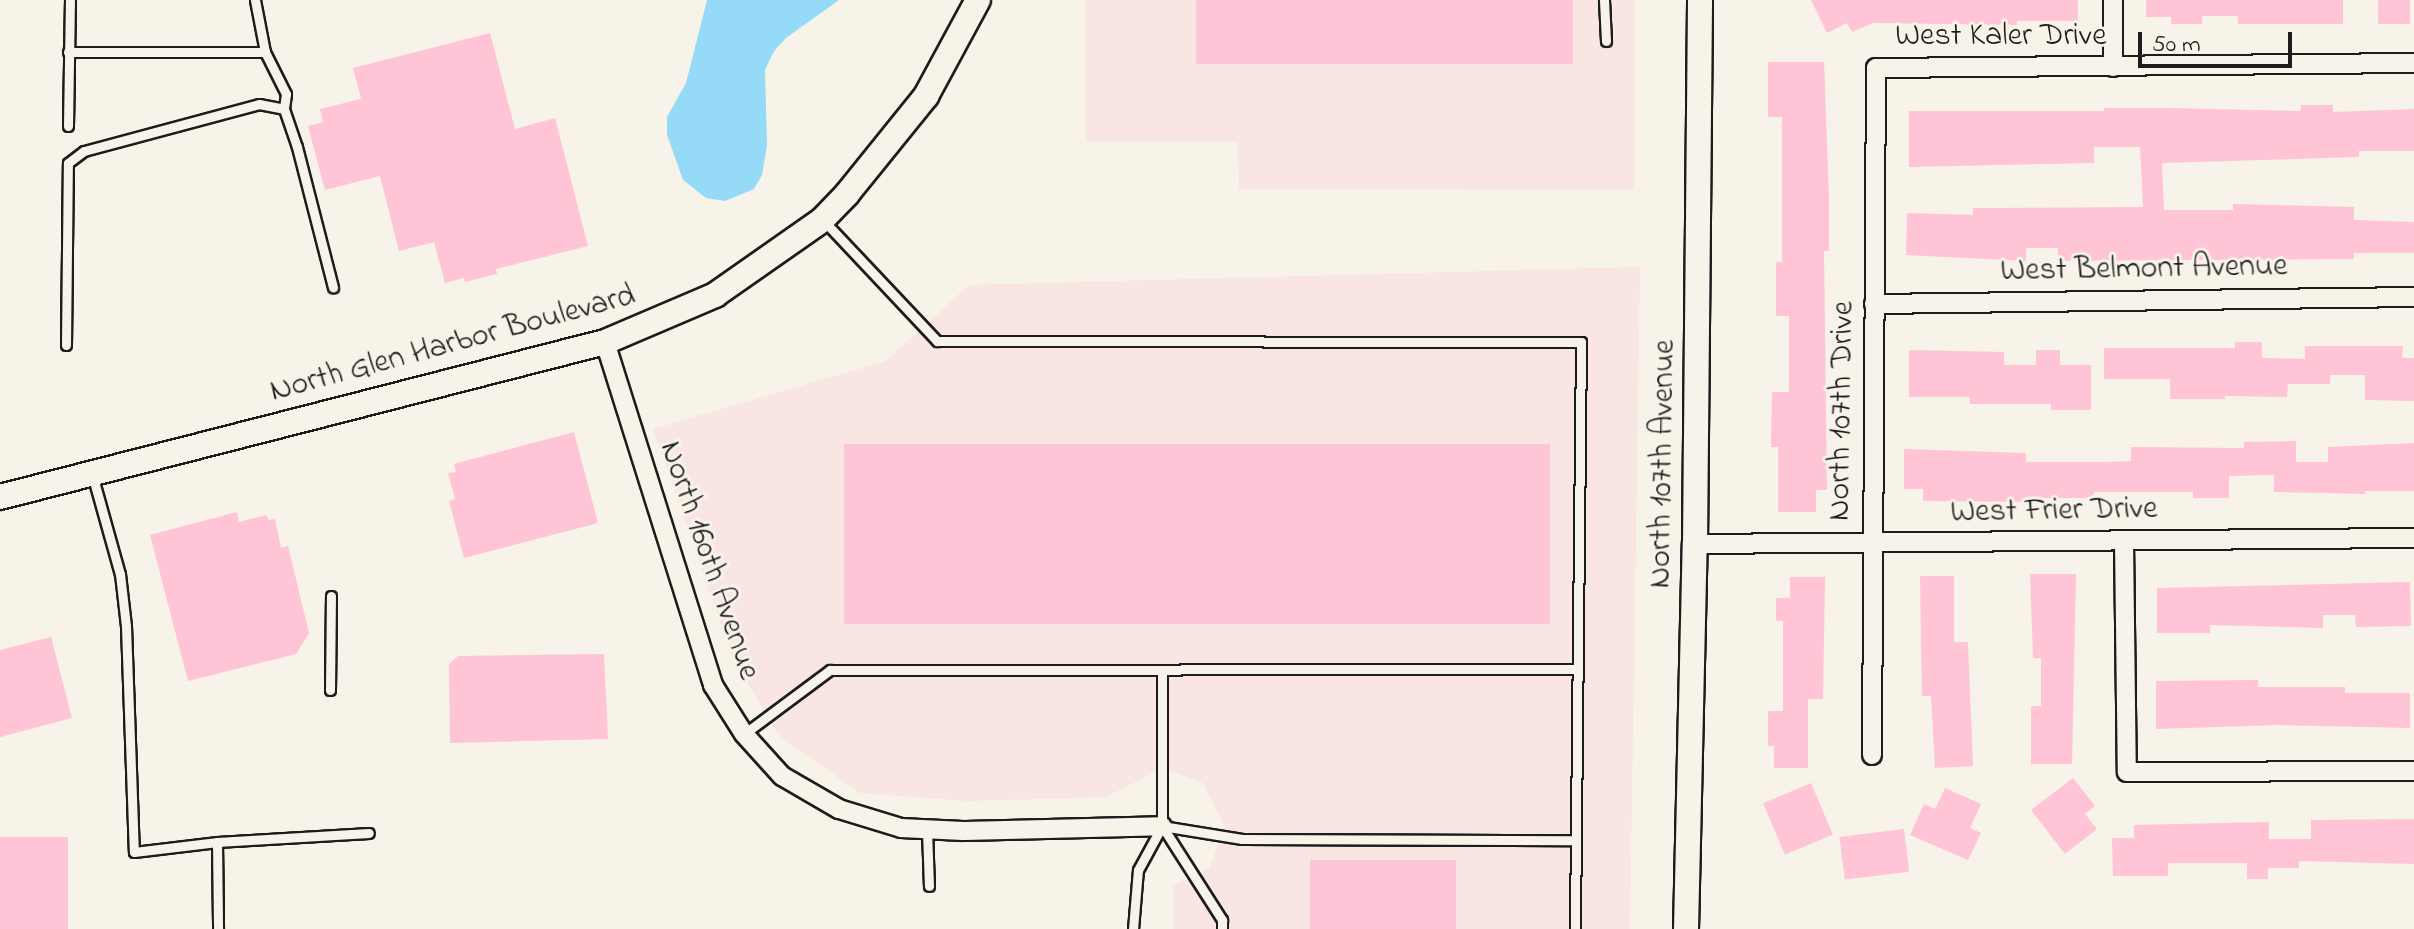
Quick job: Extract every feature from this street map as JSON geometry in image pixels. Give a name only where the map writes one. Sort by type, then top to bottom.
[{"type":"main road","name":"North Glen Harbor Boulevard","points":[[0,497],[605,342],[715,295],[822,220],[884,152],[926,96],[978,0]]},
{"type":"main road","name":"North 107th Avenue","points":[[1686,929],[1695,544],[1700,0]]},
{"type":"street","points":[[2113,0],[2113,67]]},
{"type":"street","name":"West Kaler Drive","points":[[1876,68],[2414,63]]},
{"type":"street","name":"North 107th Drive","points":[[1872,755],[1876,68]]},
{"type":"street","name":"West Belmont Avenue","points":[[1874,304],[2414,297]]},
{"type":"street","name":"North 160th Avenue","points":[[605,342],[713,685],[744,734],[782,776],[839,809],[901,828],[1162,826]]},
{"type":"street","name":"West Frier Drive","points":[[1695,544],[2414,538]]},
{"type":"street","points":[[2124,541],[2127,772],[2414,771]]},
{"type":"lane","points":[[68,126],[70,0]]},
{"type":"lane","points":[[255,0],[265,52],[286,94],[284,109],[297,147],[333,287]]},
{"type":"lane","points":[[1604,0],[1606,41]]},
{"type":"lane","points":[[68,52],[265,52]]},
{"type":"lane","points":[[66,345],[68,163],[84,151],[259,104],[284,109]]},
{"type":"lane","points":[[822,220],[937,341],[1581,342],[1575,929]]},
{"type":"lane","points":[[92,474],[120,574],[134,852],[217,842],[369,833]]},
{"type":"lane","points":[[330,690],[331,596]]},
{"type":"lane","points":[[744,734],[830,670],[1578,669]]},
{"type":"lane","points":[[1133,929],[1138,870],[1162,826],[1162,670]]},
{"type":"lane","points":[[1162,826],[1242,839],[1576,840]]},
{"type":"lane","points":[[1162,826],[1222,920],[1222,929]]},
{"type":"lane","points":[[927,830],[929,886]]},
{"type":"lane","points":[[217,842],[218,929]]},
{"type":"shaded area","points":[[1086,0],[1635,0],[1634,190],[1239,189],[1238,142],[1086,142]]},
{"type":"shaded area","points":[[1640,267],[1630,929],[1173,929],[1173,886],[1210,867],[1225,827],[1203,783],[1163,768],[1106,797],[969,801],[860,793],[778,735],[732,656],[653,429],[886,361],[969,285]]},
{"type":"water","points":[[707,0],[839,0],[786,38],[774,51],[765,70],[767,145],[762,175],[754,189],[725,201],[706,198],[683,180],[667,135],[667,117],[686,83]]},
{"type":"building","points":[[1196,0],[1573,0],[1573,64],[1196,64]]},
{"type":"building","points":[[1811,0],[2078,0],[2078,21],[2017,21],[2017,25],[1873,23],[1852,32],[1847,23],[1827,33]]},
{"type":"building","points":[[2146,0],[2343,0],[2343,24],[2238,24],[2238,16],[2202,16],[2202,24],[2171,24],[2171,17],[2146,17]]},
{"type":"building","points":[[2378,0],[2410,0],[2410,24],[2378,24]]},
{"type":"building","points":[[490,33],[515,129],[555,118],[588,246],[496,269],[497,274],[465,282],[464,278],[445,283],[434,242],[399,251],[380,176],[325,190],[308,126],[323,122],[320,109],[361,99],[353,68]]},
{"type":"building","points":[[1768,62],[1824,62],[1829,197],[1829,251],[1824,251],[1827,490],[1816,490],[1816,512],[1778,512],[1778,447],[1771,447],[1772,392],[1789,392],[1789,316],[1776,316],[1776,262],[1782,262],[1782,117],[1768,117]]},
{"type":"building","points":[[2301,105],[2333,105],[2333,112],[2414,109],[2414,151],[2359,151],[2359,157],[2162,163],[2164,210],[2233,210],[2233,204],[2354,207],[2354,220],[2414,222],[2414,253],[2354,253],[2354,259],[2058,261],[2058,248],[2026,248],[2026,261],[1906,255],[1907,213],[1973,215],[1973,208],[2143,207],[2140,147],[2094,147],[2094,163],[1909,167],[1909,111],[2168,108],[2301,111]]},
{"type":"building","points":[[2235,342],[2262,342],[2262,358],[2305,359],[2305,346],[2403,346],[2402,358],[2414,358],[2414,401],[2365,400],[2365,375],[2330,375],[2330,384],[2288,384],[2287,397],[2225,396],[2225,399],[2170,399],[2170,379],[2104,379],[2104,348],[2235,348]]},
{"type":"building","points":[[1909,350],[2004,352],[2004,365],[2036,365],[2036,350],[2060,350],[2060,365],[2091,365],[2091,410],[2051,410],[2051,404],[1970,404],[1970,397],[1909,397]]},
{"type":"building","points":[[574,432],[598,523],[464,558],[449,501],[455,499],[448,473],[456,472],[454,464]]},
{"type":"building","points":[[2296,441],[2296,462],[2328,462],[2328,447],[2414,443],[2414,491],[2365,491],[2365,494],[2274,492],[2274,475],[2229,476],[2229,498],[2193,498],[2193,492],[2094,492],[2094,498],[2026,498],[2026,502],[1923,501],[1923,489],[1904,489],[1904,449],[2026,453],[2026,462],[2107,462],[2131,461],[2131,447],[2244,448],[2244,442]]},
{"type":"building","points":[[844,444],[1550,444],[1550,624],[844,624]]},
{"type":"building","points":[[237,512],[239,522],[266,515],[269,520],[275,519],[281,548],[288,546],[309,633],[296,654],[188,681],[150,535]]},
{"type":"building","points":[[2030,574],[2076,574],[2072,764],[2031,764],[2031,706],[2041,706],[2041,658],[2033,658]]},
{"type":"building","points":[[1920,576],[1954,576],[1954,642],[1968,642],[1973,766],[1935,768],[1931,696],[1922,696]]},
{"type":"building","points":[[1790,577],[1825,577],[1823,699],[1808,699],[1808,768],[1774,768],[1774,746],[1768,746],[1768,711],[1783,711],[1783,621],[1776,621],[1776,598],[1790,598]]},
{"type":"building","points":[[2410,582],[2411,626],[2356,627],[2355,615],[2323,615],[2323,628],[2210,625],[2210,633],[2157,633],[2157,588]]},
{"type":"building","points":[[51,637],[72,718],[0,737],[0,650]]},
{"type":"building","points":[[604,654],[608,739],[450,743],[449,664],[458,656]]},
{"type":"building","points":[[2258,680],[2258,687],[2345,687],[2345,693],[2410,693],[2410,728],[2278,725],[2156,729],[2156,681]]},
{"type":"building","points":[[2073,778],[2095,806],[2085,814],[2097,829],[2065,854],[2031,810]]},
{"type":"building","points":[[1811,783],[1833,835],[1785,855],[1763,803]]},
{"type":"building","points":[[1945,788],[1981,804],[1970,828],[1981,833],[1968,860],[1910,835],[1924,804],[1935,809]]},
{"type":"building","points":[[2414,819],[2414,864],[2299,861],[2299,868],[2268,868],[2268,879],[2247,879],[2247,863],[2168,863],[2168,876],[2113,876],[2112,838],[2134,838],[2134,825],[2269,822],[2269,839],[2311,839],[2311,820]]},
{"type":"building","points":[[1904,829],[1909,872],[1845,880],[1839,837]]},
{"type":"building","points":[[0,837],[68,837],[68,929],[0,929]]},
{"type":"building","points":[[1310,860],[1456,860],[1456,929],[1310,929]]}]
